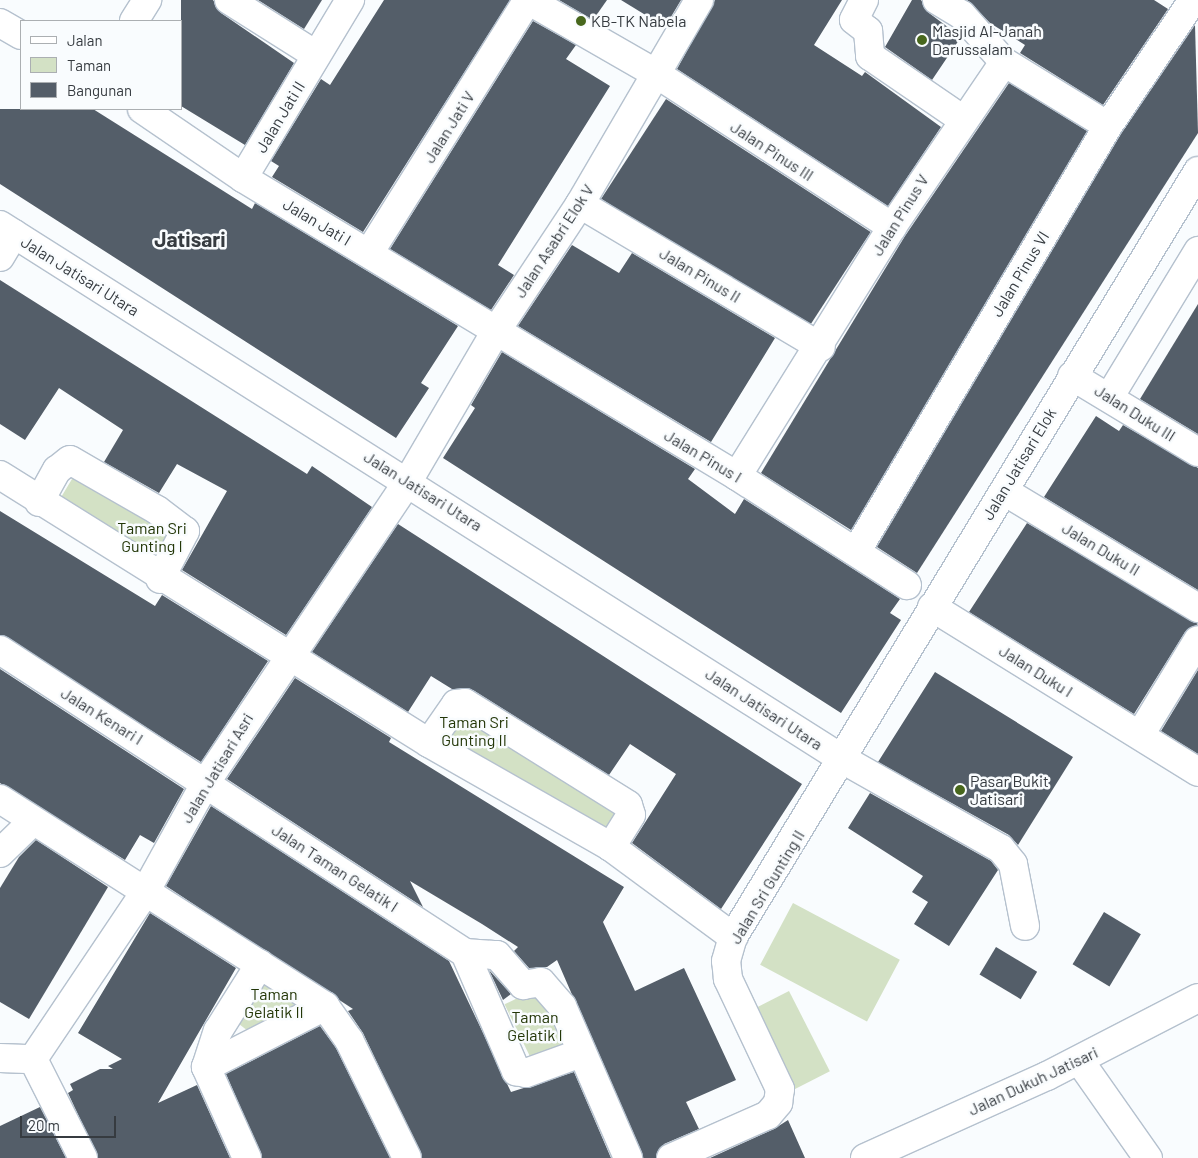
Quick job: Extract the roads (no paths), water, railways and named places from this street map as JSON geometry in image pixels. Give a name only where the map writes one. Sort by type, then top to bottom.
[{"type":"street","points":[[135,20],[147,0]]},
{"type":"street","points":[[229,0],[316,55]]},
{"type":"street","name":"Jalan Jati II","points":[[243,178],[350,0]]},
{"type":"street","name":"Jalan Jati V","points":[[369,254],[528,0],[655,72]]},
{"type":"street","name":"Jalan Asabri Elok V","points":[[408,481],[496,331],[580,204],[655,72],[699,0]]},
{"type":"street","points":[[864,0],[854,20],[868,31],[870,56],[962,119]]},
{"type":"street","points":[[938,0],[962,15],[1004,62],[1108,126]]},
{"type":"street","name":"Jalan Pinus VI","points":[[856,552],[1108,126],[1193,0]]},
{"type":"street","points":[[0,23],[20,34]]},
{"type":"street","name":"Jalan Pinus V","points":[[737,476],[821,346],[892,227],[962,119],[1004,62]]},
{"type":"street","name":"Jalan Pinus III","points":[[655,72],[892,227]]},
{"type":"street","name":"Jalan Jati I","points":[[143,110],[243,178],[496,331]]},
{"type":"street","name":"Jalan Jatisari Elok","points":[[844,760],[932,607],[1198,171]]},
{"type":"street","name":"Jalan Pinus II","points":[[580,204],[821,346]]},
{"type":"street","points":[[0,257],[7,230]]},
{"type":"street","name":"Jalan Jatisari Utara","points":[[7,230],[408,481],[844,760],[1009,856],[1024,926]]},
{"type":"street","points":[[1110,396],[1198,250]]},
{"type":"street","name":"Jalan Pinus I","points":[[496,331],[737,476],[907,585]]},
{"type":"street","name":"Jalan Duku III","points":[[1072,376],[1110,396],[1198,452]]},
{"type":"street","points":[[39,502],[57,470],[70,460],[157,510],[185,531],[160,579]]},
{"type":"street","points":[[0,475],[160,579],[429,743],[612,847],[734,937]]},
{"type":"street","name":"Jalan Jatisari Asri","points":[[33,1059],[144,894],[206,782],[288,656],[408,481]]},
{"type":"street","name":"Jalan Duku II","points":[[1004,491],[1198,608]]},
{"type":"street","name":"Jalan Duku I","points":[[932,607],[1198,772]]},
{"type":"street","points":[[1140,735],[1198,640]]},
{"type":"street","name":"Jalan Kenari I","points":[[0,650],[206,782]]},
{"type":"street","points":[[429,743],[456,704],[465,703],[628,806],[631,814],[612,847]]},
{"type":"street","name":"Jalan Sri Gunting II","points":[[671,1158],[768,1115],[778,1103],[780,1090],[728,979],[726,961],[734,937],[844,760]]},
{"type":"street","name":"Jalan Taman Gelatik I","points":[[206,782],[464,953]]},
{"type":"street","points":[[0,799],[144,894],[260,964],[325,1006],[350,1040],[407,1158]]},
{"type":"street","points":[[0,853],[33,821]]},
{"type":"street","points":[[581,1053],[526,1073],[516,1071],[464,953],[497,955],[523,985],[541,982],[562,1006],[628,1158]]},
{"type":"street","points":[[246,1158],[206,1067],[218,1031],[260,964]]},
{"type":"street","name":"Jalan Dukuh Jatisari","points":[[865,1158],[1079,1060],[1198,998]]},
{"type":"street","points":[[206,1067],[325,1006]]},
{"type":"street","points":[[0,1058],[33,1059],[83,1158]]},
{"type":"street","points":[[1079,1060],[1148,1158]]},
{"type":"place","name":"KB-TK Nabela","points":[[581,21]]},
{"type":"place","name":"Masjid Al-Janah Darussalam","points":[[922,40]]},
{"type":"place","name":"Pasar Bukit Jatisari","points":[[960,790]]},
{"type":"district","name":"Jatisari","points":[[190,239]]},
{"type":"park label","name":"Taman Sri Gunting I","points":[[152,537]]},
{"type":"park label","name":"Taman Sri Gunting II","points":[[474,731]]},
{"type":"park label","name":"Taman Gelatik II","points":[[274,1003]]},
{"type":"park label","name":"Taman Gelatik I","points":[[535,1026]]}]
